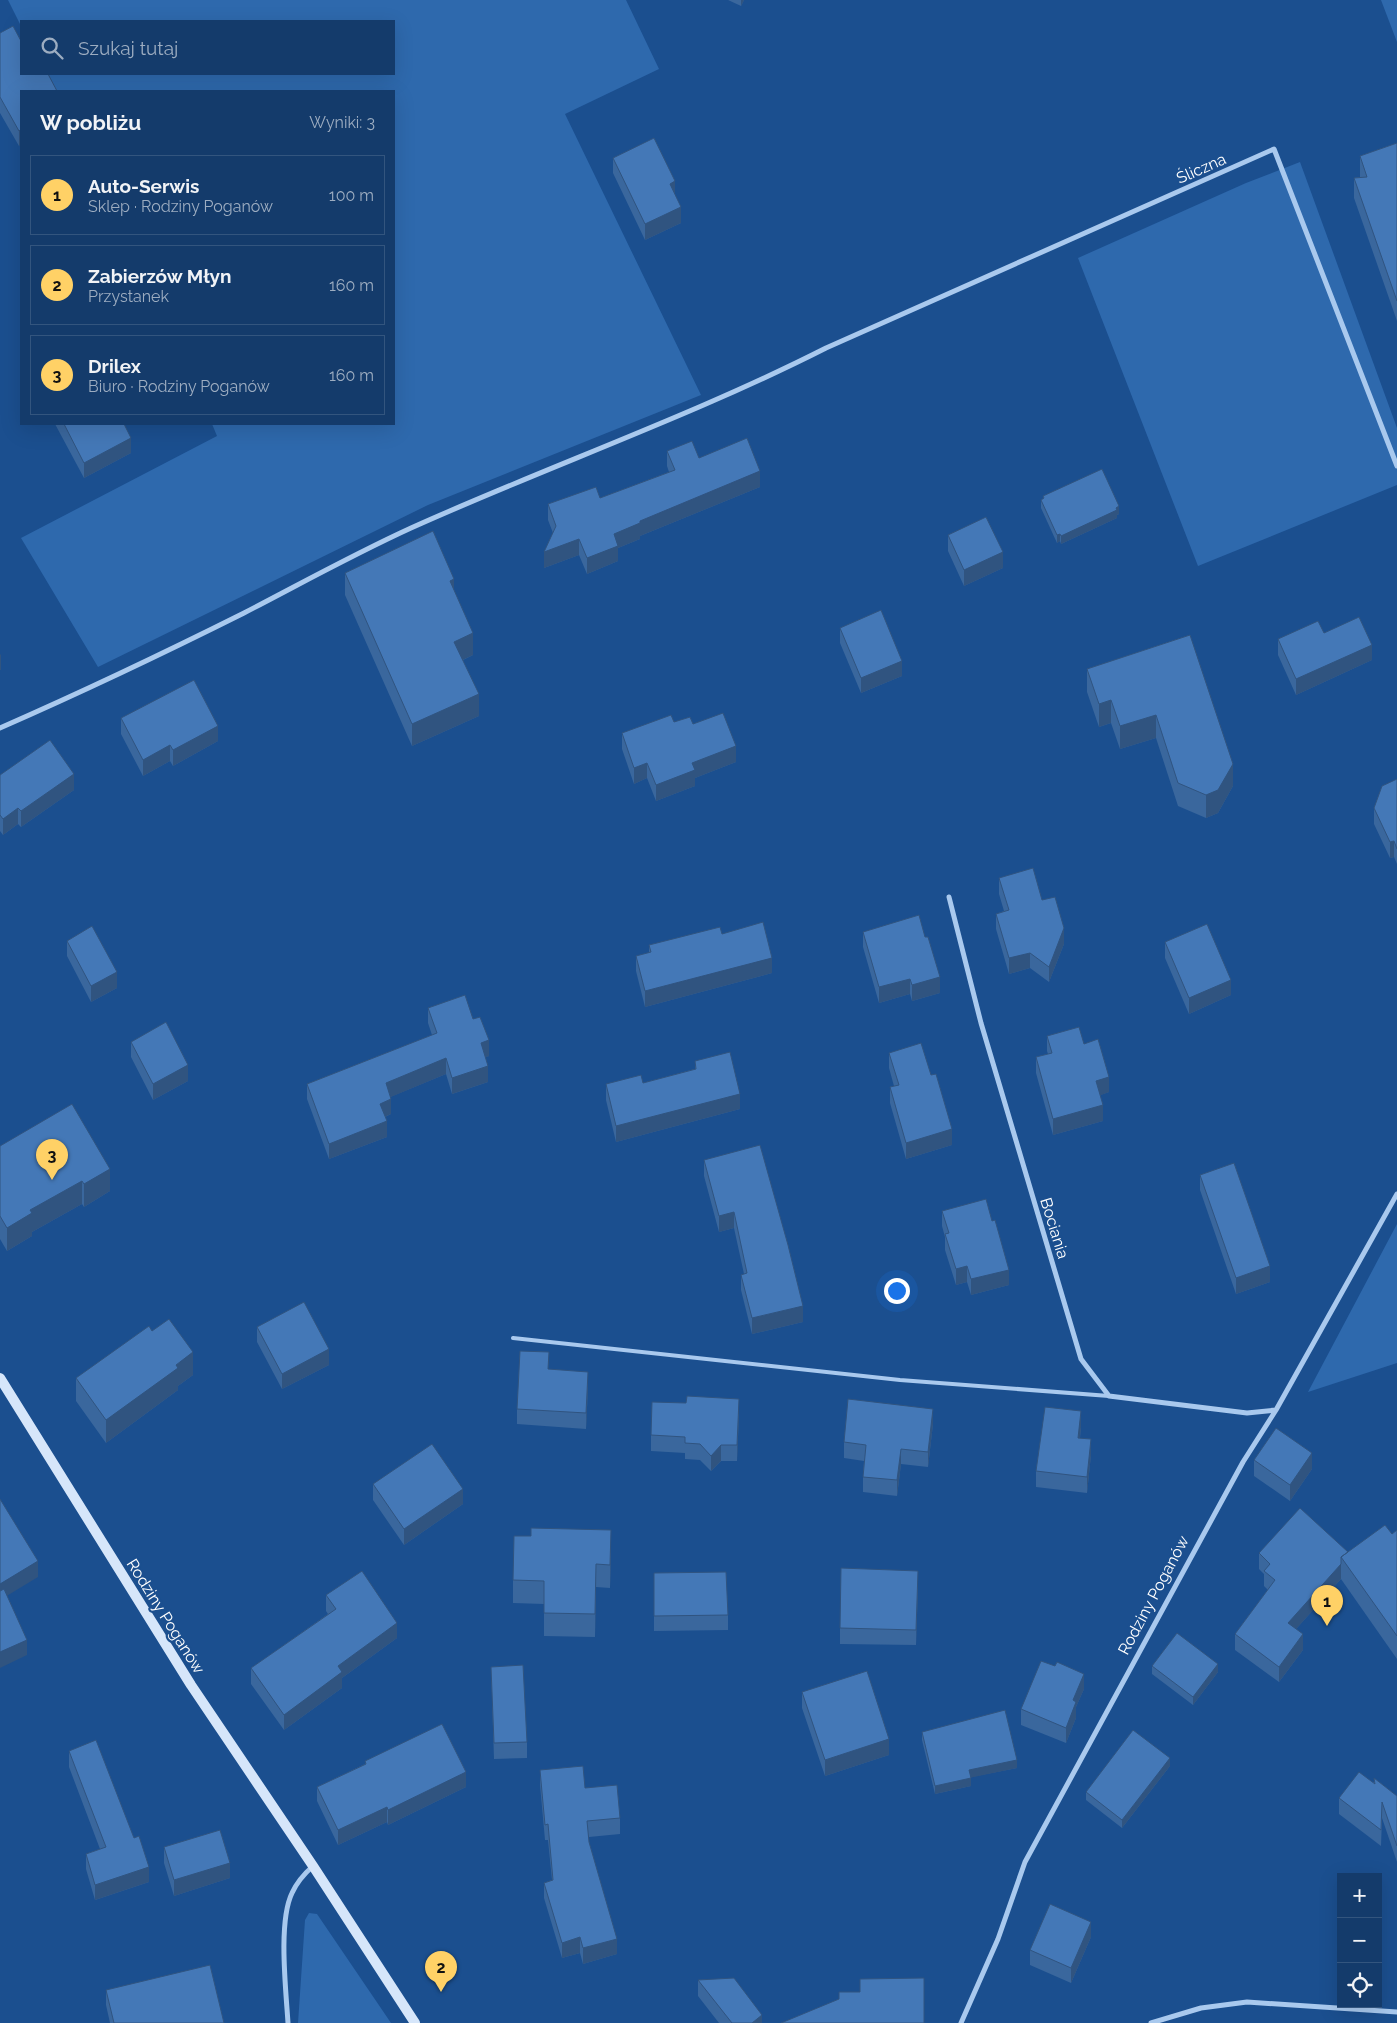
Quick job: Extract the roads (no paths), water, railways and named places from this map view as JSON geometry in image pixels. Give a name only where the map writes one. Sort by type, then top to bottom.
[{"type":"street","name":"Śliczna","points":[[0,728],[86,690],[385,540],[488,493],[763,380],[826,348],[1274,149],[1397,466]]},
{"type":"street","name":"Bociania","points":[[949,897],[981,1023],[1081,1359],[1109,1396]]},
{"type":"street","name":"Rodziny Poganów","points":[[961,2023],[998,1939],[1025,1862],[1243,1462],[1276,1410],[1397,1194]]},
{"type":"street","name":"Rodziny Poganów","points":[[0,1378],[191,1685],[313,1866],[415,2023]]},
{"type":"street","points":[[1109,1396],[1247,1412],[1276,1410]]},
{"type":"street","points":[[288,2023],[284,1953],[287,1913],[291,1894],[299,1879],[313,1866]]},
{"type":"street","points":[[1151,2023],[1201,2008],[1247,2002],[1397,2012]]},
{"type":"lane","points":[[513,1338],[900,1380],[1109,1396]]},
{"type":"place","name":"Drilex","points":[[52,1180]]},
{"type":"place","name":"Auto-Serwis","points":[[1327,1626]]},
{"type":"place","name":"Zabierzów Młyn","points":[[441,1992]]}]
